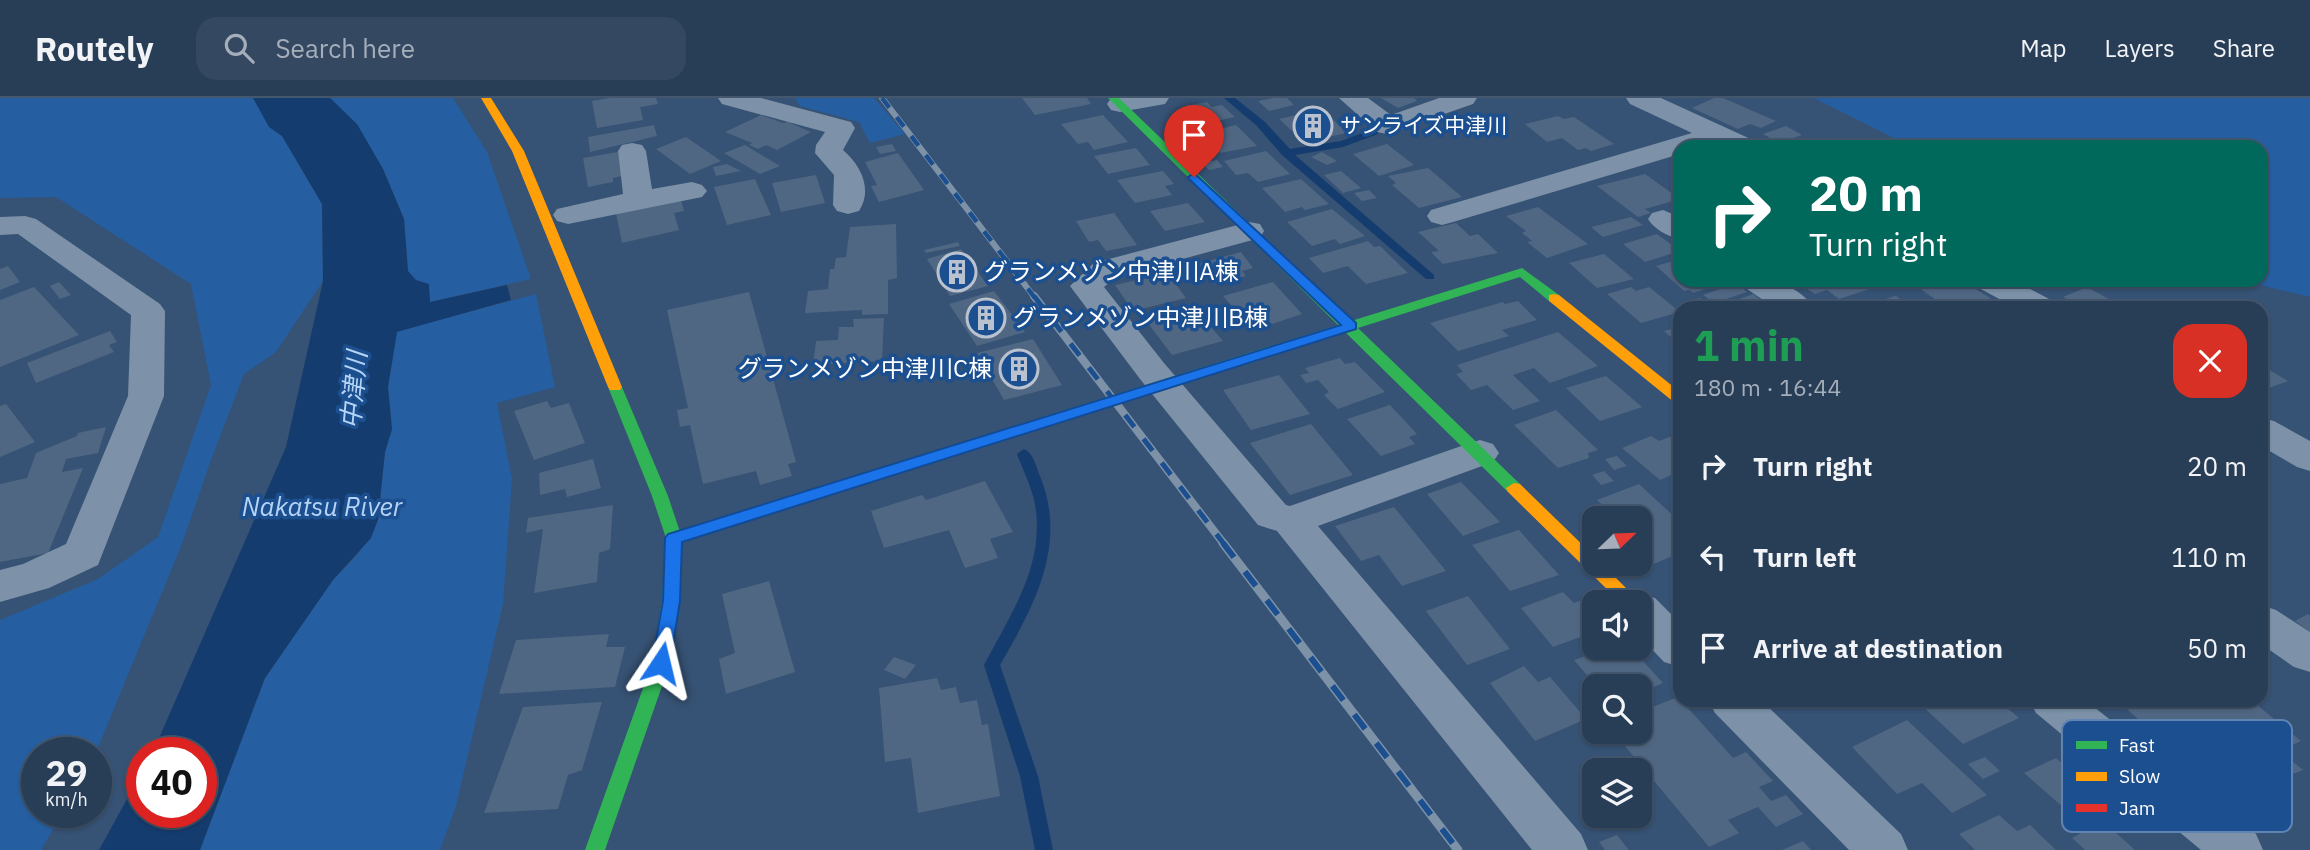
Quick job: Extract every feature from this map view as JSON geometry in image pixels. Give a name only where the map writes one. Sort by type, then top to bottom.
[{"type":"street","points":[[486,98],[518,151],[660,496],[674,538],[671,601],[661,663],[596,850]]},
{"type":"street","points":[[731,98],[841,128],[830,145],[829,153],[842,163],[850,174],[848,205]]},
{"type":"street","points":[[1116,101],[1156,98]]},
{"type":"street","points":[[1352,98],[1387,126],[1464,98]]},
{"type":"street","points":[[1639,98],[1730,140]]},
{"type":"street","points":[[1116,101],[1351,326],[1619,590]]},
{"type":"street","points":[[1698,140],[1718,134]]},
{"type":"street","points":[[1442,216],[1673,147]]},
{"type":"street","points":[[632,151],[639,201]]},
{"type":"street","points":[[568,215],[692,191]]},
{"type":"street","points":[[0,226],[25,225],[148,312],[146,396],[82,554],[34,577],[0,586]]},
{"type":"street","points":[[1249,231],[1105,270],[1086,286],[1272,515],[1291,521],[1563,850]]},
{"type":"street","points":[[674,538],[1522,272],[1673,394]]},
{"type":"street","points":[[1766,287],[1786,301]]},
{"type":"street","points":[[2000,287],[2027,301]]},
{"type":"street","points":[[2268,434],[2310,458]]},
{"type":"street","points":[[1291,521],[1480,453]]},
{"type":"street","points":[[1652,622],[1673,643]]},
{"type":"street","points":[[2268,627],[2310,655]]},
{"type":"street","points":[[1738,707],[1883,850]]},
{"type":"street","points":[[2061,707],[2077,720]]},
{"type":"street","points":[[2216,832],[2238,850]]},
{"type":"shaded area","points":[[0,98],[253,98],[269,126],[282,136],[322,204],[323,281],[276,352],[244,374],[182,544],[102,737],[21,737],[21,828],[54,828],[41,850],[0,850],[0,620],[98,579],[158,537],[211,385],[191,284],[56,197],[0,198]]},
{"type":"shaded area","points":[[330,98],[453,98],[487,152],[531,279],[430,302],[408,271],[404,219],[383,169],[357,125]]},
{"type":"shaded area","points":[[795,98],[874,98],[905,134],[870,143],[859,122],[800,106]]},
{"type":"shaded area","points":[[1814,98],[2310,98],[2310,297],[2268,287],[2268,140],[1898,140]]},
{"type":"shaded area","points":[[536,294],[555,387],[497,403],[512,479],[503,604],[456,806],[440,850],[200,850],[208,828],[217,828],[217,805],[265,678],[333,580],[358,554],[378,520],[385,452],[392,429],[388,387],[397,331]]},
{"type":"water","name":"Nakatsu River","points":[[253,98],[330,98],[357,124],[383,169],[404,219],[408,271],[416,280],[429,284],[430,302],[507,285],[511,300],[397,332],[388,387],[392,429],[385,452],[378,520],[371,538],[333,580],[265,678],[217,805],[217,737],[160,737],[286,447],[323,281],[322,204],[282,136],[269,127]]},
{"type":"water","name":"Nakatsu River","points":[[126,801],[126,828],[208,828],[200,850],[99,850]]},
{"type":"building","points":[[609,98],[656,98],[658,104],[640,107],[643,120],[597,128],[592,101]]},
{"type":"building","points":[[1022,98],[1087,98],[1091,104],[1035,115]]},
{"type":"building","points":[[1287,98],[1294,105],[1269,111],[1258,101]]},
{"type":"building","points":[[1381,98],[1414,98],[1417,101],[1398,108]]},
{"type":"building","points":[[1714,98],[1723,98],[1776,121],[1761,128],[1750,124],[1738,129],[1692,108]]},
{"type":"building","points":[[1207,102],[1212,107],[1222,105],[1235,117],[1189,127],[1181,118],[1186,117],[1180,112],[1189,110],[1185,106]]},
{"type":"building","name":"サンライズ中津川","points":[[1322,109],[1347,133],[1304,142],[1279,119]]},
{"type":"building","points":[[761,115],[811,132],[777,150],[766,145],[758,149],[749,145],[752,143],[725,132]]},
{"type":"building","points":[[1103,115],[1128,142],[1094,150],[1088,142],[1078,144],[1061,124]]},
{"type":"building","points":[[1558,116],[1564,119],[1574,117],[1614,144],[1591,151],[1586,148],[1578,150],[1562,138],[1547,142],[1525,124]]},
{"type":"building","points":[[654,125],[657,136],[590,152],[588,137]]},
{"type":"building","points":[[1236,125],[1257,146],[1220,153],[1202,133]]},
{"type":"building","points":[[1786,126],[1802,135],[1788,140],[1774,140],[1763,134]]},
{"type":"building","points":[[686,137],[721,161],[690,174],[656,149]]},
{"type":"building","points":[[892,144],[896,151],[880,154],[876,147]]},
{"type":"building","points":[[1387,144],[1414,165],[1379,176],[1353,154]]},
{"type":"building","points":[[745,145],[780,166],[760,174],[724,153]]},
{"type":"building","points":[[1136,148],[1150,165],[1108,174],[1094,156]]},
{"type":"building","points":[[1266,151],[1290,174],[1258,182],[1248,173],[1236,175],[1224,161]]},
{"type":"building","points":[[618,152],[623,176],[613,178],[613,182],[588,187],[583,158]]},
{"type":"building","points":[[1322,152],[1337,161],[1327,165],[1311,157]]},
{"type":"building","points":[[898,153],[924,190],[879,202],[871,186],[877,185],[865,162]]},
{"type":"building","points":[[1217,160],[1223,167],[1209,170],[1202,163]]},
{"type":"building","points":[[727,164],[741,171],[716,176],[713,167]]},
{"type":"building","points":[[1428,168],[1462,197],[1419,208],[1392,185],[1396,183],[1388,176]]},
{"type":"building","points":[[1163,171],[1174,184],[1165,186],[1172,195],[1135,203],[1117,180]]},
{"type":"building","points":[[1341,171],[1361,188],[1343,193],[1324,175]]},
{"type":"building","points":[[1645,174],[1673,194],[1673,201],[1645,209],[1651,213],[1638,217],[1597,186]]},
{"type":"building","points":[[816,175],[825,203],[781,212],[772,183]]},
{"type":"building","points":[[755,179],[771,215],[727,225],[714,187]]},
{"type":"building","points":[[1301,179],[1329,204],[1285,212],[1262,188]]},
{"type":"building","points":[[1369,190],[1377,198],[1362,201],[1354,193]]},
{"type":"building","points":[[681,200],[684,211],[674,213],[679,230],[622,243],[616,213]]},
{"type":"building","points":[[1188,203],[1205,222],[1165,231],[1150,211]]},
{"type":"building","points":[[1538,207],[1588,244],[1547,258],[1527,242],[1532,241],[1522,233],[1526,231],[1506,216]]},
{"type":"building","points":[[1332,209],[1365,236],[1340,244],[1335,239],[1312,246],[1287,222]]},
{"type":"building","points":[[1114,213],[1137,245],[1106,251],[1098,240],[1089,242],[1076,221]]},
{"type":"building","points":[[1631,217],[1643,225],[1603,237],[1591,227]]},
{"type":"building","points":[[1456,223],[1470,236],[1478,234],[1498,253],[1443,264],[1431,252],[1439,251],[1418,232]]},
{"type":"building","points":[[896,224],[897,278],[888,280],[888,314],[862,315],[862,310],[805,313],[808,291],[828,289],[830,269],[834,269],[836,258],[846,257],[850,227]]},
{"type":"building","points":[[1657,234],[1673,246],[1673,253],[1645,262],[1623,244]]},
{"type":"building","points":[[1368,241],[1374,247],[1380,246],[1408,273],[1366,284],[1348,266],[1323,273],[1309,258]]},
{"type":"building","points":[[958,242],[960,246],[926,253],[924,250]]},
{"type":"building","name":"グランメゾン中津川A棟","points":[[961,249],[988,286],[950,296],[927,259]]},
{"type":"building","points":[[1241,252],[1253,268],[1242,271],[1246,276],[1213,284],[1197,264]]},
{"type":"building","points":[[1604,254],[1634,279],[1597,288],[1569,263]]},
{"type":"building","points":[[1673,261],[1673,281],[1656,266]]},
{"type":"building","points":[[8,266],[20,282],[0,290],[0,269]]},
{"type":"building","points":[[1168,273],[1186,298],[1133,311],[1115,285]]},
{"type":"building","points":[[59,282],[71,295],[60,299],[50,286]]},
{"type":"building","points":[[1273,282],[1302,314],[1272,324],[1268,320],[1260,323],[1254,316],[1260,313],[1257,310],[1240,315],[1223,296]]},
{"type":"building","points":[[34,287],[79,335],[0,367],[0,300]]},
{"type":"building","points":[[1631,287],[1636,291],[1649,287],[1673,306],[1673,314],[1641,323],[1607,294]]},
{"type":"building","points":[[1680,287],[1712,287],[1693,293]]},
{"type":"building","points":[[1725,287],[1741,287],[1747,292],[1720,301],[1711,301],[1703,295]]},
{"type":"building","points":[[1804,287],[1876,287],[1839,299],[1827,290],[1815,294]]},
{"type":"building","points":[[1917,287],[1973,287],[1994,301],[1938,301]]},
{"type":"building","points":[[2087,287],[2112,301],[2071,301],[2063,297]]},
{"type":"building","name":"グランメゾン中津川B棟","points":[[994,291],[1025,332],[977,346],[949,304]]},
{"type":"building","points":[[749,292],[796,462],[788,464],[792,476],[760,485],[756,471],[703,484],[690,425],[680,427],[677,410],[688,408],[667,310]]},
{"type":"building","points":[[1753,294],[1761,300],[1758,301],[1734,301]]},
{"type":"building","points":[[1896,296],[1904,301],[1878,301]]},
{"type":"building","points":[[1518,301],[1537,320],[1502,330],[1509,336],[1458,351],[1430,323],[1503,302],[1505,304]]},
{"type":"building","points":[[1192,305],[1223,341],[1172,355],[1144,318]]},
{"type":"building","points":[[884,318],[882,361],[813,365],[816,341],[838,340],[839,327],[854,327],[853,319]]},
{"type":"building","points":[[1673,329],[1673,339],[1664,331]]},
{"type":"building","points":[[110,331],[117,342],[109,345],[114,352],[36,383],[27,363]]},
{"type":"building","points":[[1558,332],[1598,366],[1550,383],[1534,368],[1513,375],[1540,401],[1513,410],[1487,385],[1471,390],[1456,374],[1463,372],[1457,365]]},
{"type":"building","name":"グランメゾン中津川C棟","points":[[1033,339],[1062,385],[1004,400],[977,353]]},
{"type":"building","points":[[1340,358],[1345,364],[1355,362],[1385,392],[1338,409],[1324,395],[1329,392],[1318,380],[1306,383],[1300,375],[1309,373],[1305,368]]},
{"type":"building","points":[[2268,369],[2288,381],[2268,388]]},
{"type":"building","points":[[1279,375],[1310,414],[1251,430],[1223,390]]},
{"type":"building","points":[[1606,376],[1642,407],[1600,421],[1566,388]]},
{"type":"building","points":[[547,401],[551,408],[569,403],[585,443],[534,460],[514,411]]},
{"type":"building","points":[[6,404],[35,442],[0,457],[0,406]]},
{"type":"building","points":[[1390,405],[1417,434],[1409,437],[1415,444],[1381,456],[1347,419]]},
{"type":"building","points":[[1556,410],[1598,450],[1588,453],[1589,458],[1558,468],[1514,425]]},
{"type":"building","points":[[1311,424],[1353,475],[1290,495],[1250,443]]},
{"type":"building","points":[[106,427],[98,453],[66,459],[62,472],[83,468],[48,553],[0,562],[0,484],[27,478],[36,453],[77,436],[78,433]]},
{"type":"building","points":[[1651,436],[1659,441],[1673,436],[1673,474],[1660,480],[1622,448]]},
{"type":"building","points":[[1617,456],[1627,466],[1614,470],[1605,459]]},
{"type":"building","points":[[593,459],[601,488],[567,497],[565,489],[540,495],[539,473]]},
{"type":"building","points":[[1604,471],[1614,481],[1601,485],[1592,475]]},
{"type":"building","points":[[985,481],[1013,532],[990,539],[998,558],[965,568],[949,530],[884,548],[871,511],[922,495],[926,500]]},
{"type":"building","points":[[1461,482],[1500,522],[1463,536],[1427,494]]},
{"type":"building","points":[[1639,484],[1673,516],[1673,556],[1652,565],[1652,506],[1603,506],[1597,500]]},
{"type":"building","points":[[613,505],[610,549],[599,553],[597,582],[534,593],[543,529],[526,533],[528,518]]},
{"type":"building","points":[[1394,507],[1446,571],[1402,586],[1379,555],[1361,561],[1335,526]]},
{"type":"building","points":[[1519,530],[1559,575],[1510,591],[1472,545]]},
{"type":"building","points":[[769,581],[795,672],[726,694],[719,659],[735,653],[722,594]]},
{"type":"building","points":[[1563,592],[1574,603],[1582,600],[1582,636],[1553,647],[1521,608]]},
{"type":"building","points":[[1468,596],[1510,649],[1467,665],[1426,611]]},
{"type":"building","points":[[2308,614],[2310,616],[2310,632],[2295,621]]},
{"type":"building","points":[[609,634],[606,647],[625,647],[615,687],[499,694],[516,640]]},
{"type":"building","points":[[894,657],[916,665],[905,679],[884,670]]},
{"type":"building","points":[[1582,657],[1582,660],[1642,660],[1663,683],[1652,688],[1652,674],[1586,674],[1574,660]]},
{"type":"building","points":[[1524,666],[1538,682],[1550,677],[1582,714],[1582,721],[1535,741],[1490,683]]},
{"type":"building","points":[[937,678],[941,690],[956,687],[960,703],[977,700],[982,725],[988,724],[1000,796],[918,813],[911,758],[885,762],[879,688]]},
{"type":"building","points":[[1673,699],[1673,707],[1687,707],[1733,758],[1746,752],[1773,781],[1759,787],[1771,801],[1786,795],[1803,814],[1776,827],[1758,807],[1728,820],[1739,833],[1709,847],[1652,778],[1652,758],[1635,758],[1623,744],[1652,744],[1652,707]]},
{"type":"building","points":[[602,702],[582,770],[568,775],[558,809],[484,813],[523,707]]},
{"type":"building","points":[[1923,707],[2006,707],[2019,718],[1963,744]]},
{"type":"building","points":[[2125,707],[2260,707],[2275,720],[2139,720]]},
{"type":"building","points":[[1907,720],[1987,795],[1952,813],[1922,783],[1897,794],[1852,747]]},
{"type":"building","points":[[2292,734],[2301,741],[2292,745]]},
{"type":"building","points":[[1985,757],[2000,771],[1983,779],[1968,764]]},
{"type":"building","points":[[2056,758],[2062,763],[2062,806],[2024,773]]},
{"type":"building","points":[[2292,761],[2303,770],[2292,774]]},
{"type":"building","points":[[1999,815],[2017,831],[2030,825],[2056,850],[1975,850],[1959,834]]},
{"type":"building","points":[[2083,832],[2115,832],[2135,850],[2085,850],[2072,838]]},
{"type":"building","points":[[1617,835],[1629,850],[1605,850],[1599,842]]},
{"type":"building","points":[[1803,841],[1811,850],[1782,850]]},
{"type":"waterway","points":[[1229,98],[1261,124],[1287,153]]},
{"type":"waterway","points":[[1287,153],[1343,144],[1374,132]]},
{"type":"waterway","points":[[1287,153],[1430,277]]},
{"type":"waterway","points":[[1024,454],[1042,505],[1042,542],[1030,593],[992,665],[1029,776],[1044,850]]},
{"type":"railway","points":[[882,98],[1035,298]]},
{"type":"railway","points":[[1034,296],[1224,544]]},
{"type":"railway","points":[[1223,543],[1458,850]]},
{"type":"traffic: fast","points":[[1113,98],[1514,488]]},
{"type":"traffic: fast","points":[[921,461],[1522,272],[1554,298]]},
{"type":"traffic: fast","points":[[595,850],[661,663],[671,601],[674,538],[660,496],[615,387]]},
{"type":"traffic: slow","points":[[486,98],[518,151],[615,387]]},
{"type":"traffic: slow","points":[[1554,298],[1673,394]]},
{"type":"traffic: slow","points":[[1514,488],[1619,590]]},
{"type":"traffic: jam","points":[[674,538],[921,461]]},
{"type":"place","name":"サンライズ中津川","points":[[1313,126]]},
{"type":"place","name":"グランメゾン中津川A棟","points":[[957,272]]},
{"type":"place","name":"グランメゾン中津川B棟","points":[[986,318]]},
{"type":"place","name":"グランメゾン中津川C棟","points":[[1019,369]]},
{"type":"route","points":[[661,663],[671,601],[674,538],[1351,326],[1194,177]]},
{"type":"water label","name":"中津川","points":[[354,390]]}]
